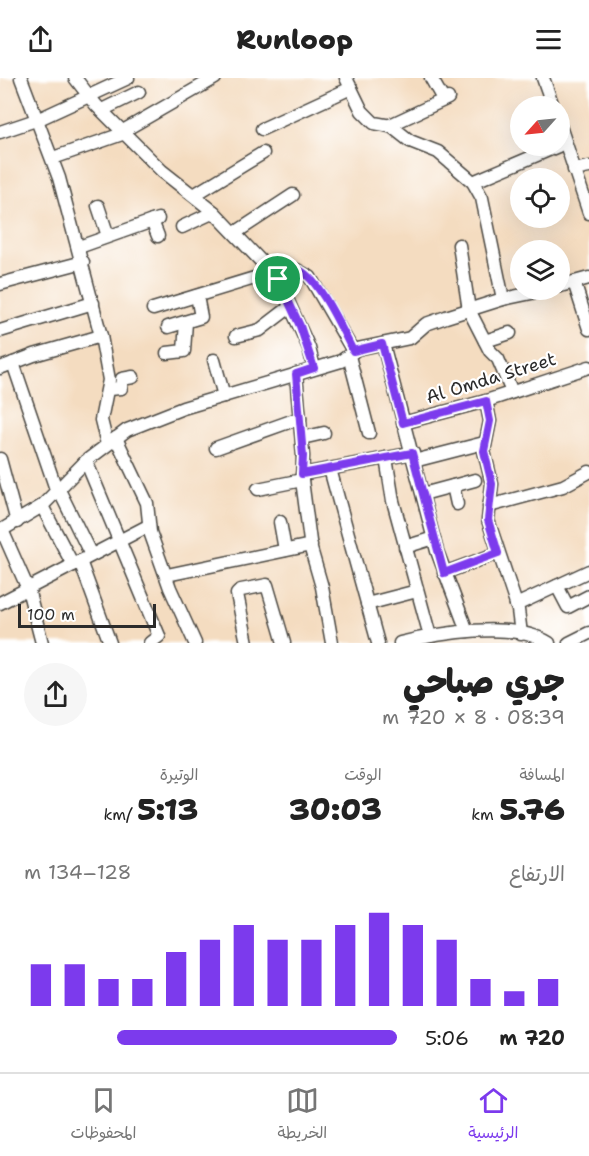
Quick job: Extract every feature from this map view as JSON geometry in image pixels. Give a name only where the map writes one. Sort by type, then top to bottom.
[{"type":"street","points":[[21,78],[39,119],[52,158],[79,247],[101,336],[108,389],[101,420],[148,507],[148,526],[170,588],[195,643]]},
{"type":"street","points":[[75,78],[89,97],[162,171],[214,212],[275,276],[309,348],[314,368]]},
{"type":"street","points":[[0,132],[39,119],[128,78]]},
{"type":"street","points":[[52,158],[124,132],[215,78]]},
{"type":"street","points":[[388,126],[445,99],[431,78]]},
{"type":"street","points":[[543,78],[549,96]]},
{"type":"street","points":[[262,129],[348,83],[365,115],[377,125],[388,126],[410,141],[438,152],[473,182],[482,198],[502,299]]},
{"type":"street","points":[[102,110],[140,92]]},
{"type":"street","points":[[194,195],[263,153]]},
{"type":"street","points":[[473,182],[533,156]]},
{"type":"street","points":[[567,156],[589,213]]},
{"type":"street","points":[[574,170],[589,167]]},
{"type":"street","points":[[235,233],[293,195]]},
{"type":"street","points":[[98,206],[108,236]]},
{"type":"street","points":[[182,226],[214,212]]},
{"type":"street","points":[[79,247],[155,220],[158,236]]},
{"type":"street","points":[[459,245],[469,310],[485,341],[498,359],[512,392]]},
{"type":"street","points":[[0,284],[83,262]]},
{"type":"street","points":[[153,309],[297,270],[310,277],[351,354],[369,433]]},
{"type":"street","points":[[570,283],[589,278]]},
{"type":"street","points":[[574,282],[589,329]]},
{"type":"street","points":[[168,327],[201,317],[197,296]]},
{"type":"street","points":[[42,643],[28,589],[1,531],[42,506],[86,461],[112,441],[159,416],[341,361],[351,354],[382,344],[410,338],[426,324],[510,297]]},
{"type":"street","points":[[0,331],[93,303]]},
{"type":"street","points":[[236,336],[260,330],[290,307]]},
{"type":"street","points":[[167,353],[184,351],[186,322]]},
{"type":"street","points":[[485,341],[510,333]]},
{"type":"street","points":[[0,368],[101,336]]},
{"type":"street","points":[[382,344],[444,573],[467,632]]},
{"type":"street","points":[[214,360],[224,396]]},
{"type":"street","points":[[13,363],[58,491],[91,555]]},
{"type":"street","name":"Al Omda Street","points":[[403,423],[486,401],[589,367]]},
{"type":"street","points":[[296,374],[302,438],[302,477],[311,545],[322,587],[332,643]]},
{"type":"street","points":[[108,389],[121,388],[122,379],[133,377]]},
{"type":"street","points":[[486,401],[490,421],[484,443],[492,484],[489,506],[490,529],[516,605],[522,634]]},
{"type":"street","points":[[216,448],[300,418]]},
{"type":"street","points":[[302,438],[324,433]]},
{"type":"street","points":[[258,489],[330,469],[386,458],[413,457],[484,443]]},
{"type":"street","points":[[386,458],[426,639]]},
{"type":"street","points":[[0,459],[18,522]]},
{"type":"street","points":[[86,461],[159,636],[150,643]]},
{"type":"street","points":[[330,469],[378,643]]},
{"type":"street","points":[[489,506],[563,486],[589,472]]},
{"type":"street","points":[[423,494],[475,480]]},
{"type":"street","points":[[453,486],[457,504]]},
{"type":"street","points":[[42,506],[76,563],[110,643]]},
{"type":"street","points":[[280,522],[285,550]]},
{"type":"street","points":[[0,603],[148,526]]},
{"type":"street","points":[[405,547],[434,537]]},
{"type":"street","points":[[167,575],[311,545]]},
{"type":"street","points":[[444,573],[498,553]]},
{"type":"street","points":[[516,605],[589,571]]},
{"type":"street","points":[[247,643],[237,594],[241,590],[269,586],[284,643]]},
{"type":"street","points":[[557,586],[568,607],[589,596]]},
{"type":"street","points":[[367,604],[417,591]]},
{"type":"street","points":[[400,643],[467,632],[522,634],[549,643]]},
{"type":"street","points":[[569,643],[589,633]]},
{"type":"route","points":[[297,270],[310,277],[339,323],[353,351],[382,344],[403,423],[486,401],[490,421],[484,451],[492,484],[488,520],[498,553],[444,573],[412,453],[302,474],[304,469],[296,374],[314,368],[309,348],[278,279],[297,270]]}]
